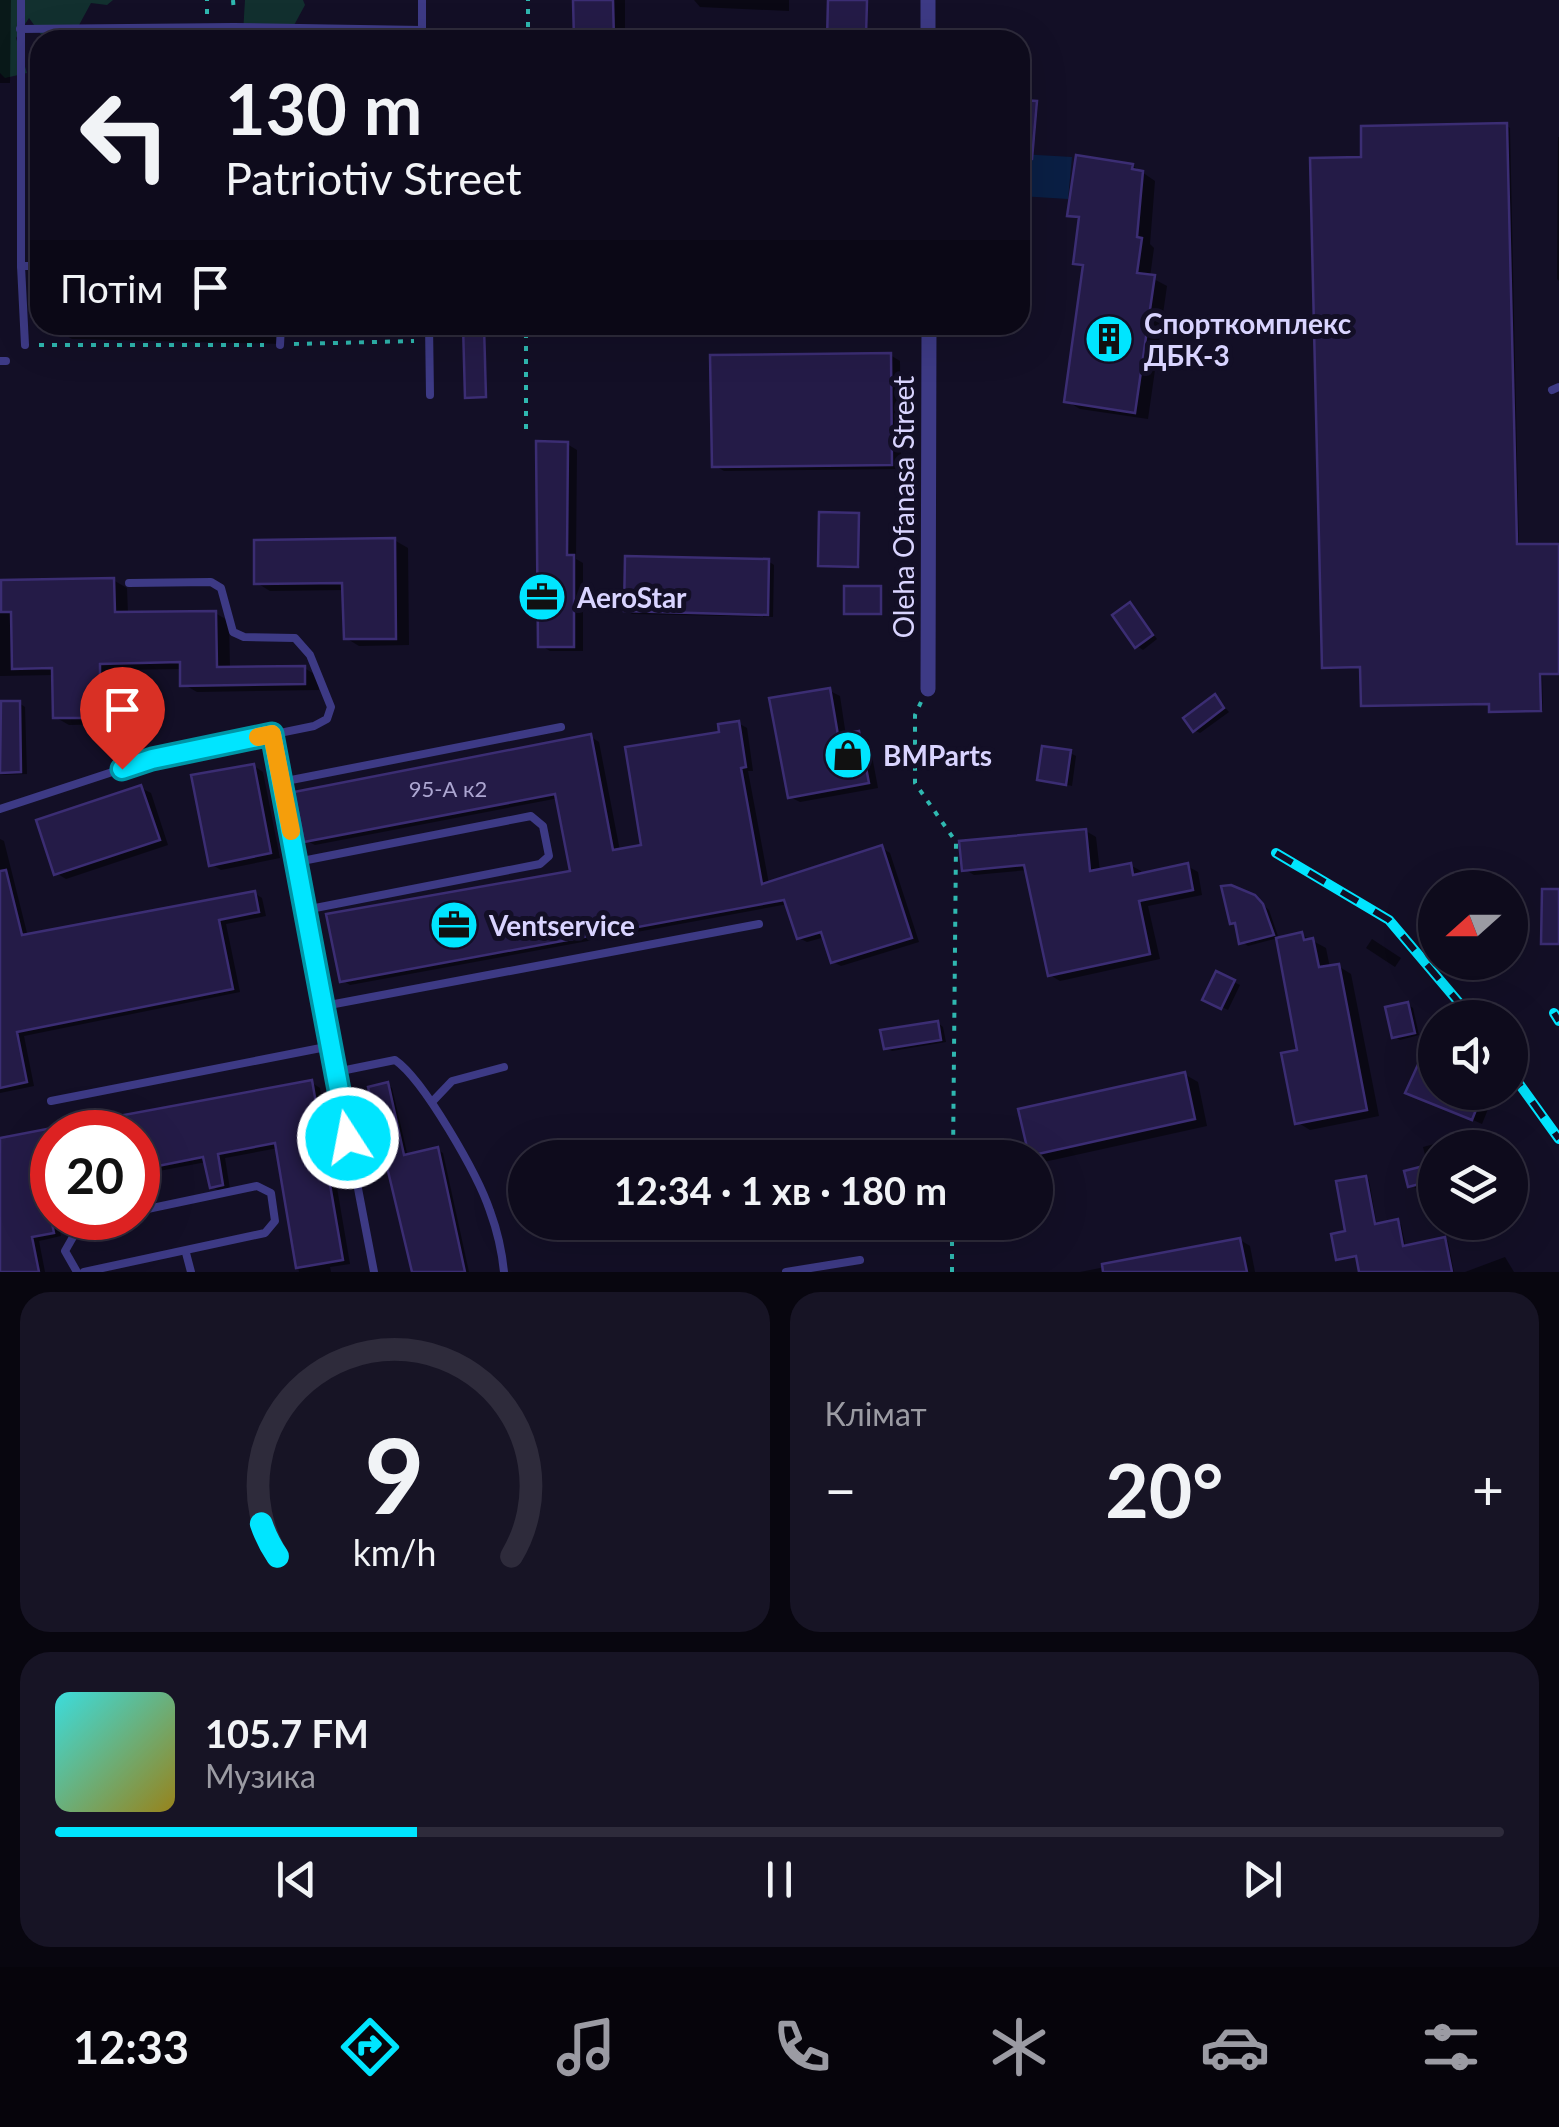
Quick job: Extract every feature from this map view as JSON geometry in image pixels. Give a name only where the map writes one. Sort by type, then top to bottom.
[{"type":"street","points":[[928,0],[928,30]]},
{"type":"street","name":"Oleha Ofanasa Street","points":[[928,689],[929,335]]},
{"type":"lane","points":[[21,0],[25,345]]},
{"type":"lane","points":[[422,0],[422,30]]},
{"type":"lane","points":[[20,29],[331,30]]},
{"type":"lane","points":[[22,266],[30,266]]},
{"type":"lane","points":[[280,335],[280,345]]},
{"type":"lane","points":[[429,335],[430,395]]},
{"type":"lane","points":[[0,810],[152,759],[314,726],[327,719],[331,708],[310,655],[296,638],[244,637],[233,632],[221,588],[210,582],[129,583]]},
{"type":"lane","points":[[282,782],[561,727]]},
{"type":"lane","points":[[272,734],[374,1272]]},
{"type":"lane","points":[[296,862],[531,816],[542,826],[549,856],[540,864],[306,910]]},
{"type":"lane","points":[[324,1006],[758,924]]},
{"type":"lane","points":[[51,1101],[331,1046]]},
{"type":"lane","points":[[336,1072],[395,1060],[409,1070],[432,1102],[490,1209],[504,1272]]},
{"type":"lane","points":[[432,1102],[452,1081],[504,1067]]},
{"type":"lane","points":[[71,1240],[65,1250],[80,1272],[265,1234],[275,1221],[271,1193],[257,1186],[160,1206]]},
{"type":"lane","points":[[186,1252],[190,1272]]},
{"type":"lane","points":[[786,1272],[860,1260]]},
{"type":"path","points":[[528,0],[528,30]]},
{"type":"path","points":[[526,335],[526,429]]},
{"type":"path","points":[[25,345],[280,345],[429,340]]},
{"type":"path","points":[[928,689],[915,715],[915,783],[956,842],[953,1140]]},
{"type":"path","points":[[952,1240],[952,1272]]},
{"type":"green space","points":[[0,0],[113,0],[107,5],[91,3],[76,30],[38,30],[29,18],[16,38],[27,73],[5,78],[0,73]]},
{"type":"green space","points":[[245,0],[303,0],[305,5],[291,30],[243,30]]},
{"type":"water","points":[[1030,155],[1072,157],[1068,199],[1030,197]]},
{"type":"building","points":[[573,0],[613,0],[614,30],[574,30]]},
{"type":"building","points":[[828,0],[867,0],[866,30],[827,30]]},
{"type":"building","points":[[1030,101],[1037,101],[1030,159]]},
{"type":"building","points":[[1507,123],[1517,544],[1559,544],[1559,674],[1540,674],[1541,711],[1489,712],[1489,704],[1361,706],[1360,667],[1322,668],[1310,158],[1361,157],[1361,126]]},
{"type":"building","name":"Спорткомплекс ДБК-3","points":[[1076,155],[1133,164],[1132,169],[1143,171],[1137,273],[1155,275],[1135,413],[1064,402],[1083,265],[1073,264],[1079,217],[1067,216]]},
{"type":"building","points":[[463,335],[484,335],[486,397],[465,398]]},
{"type":"building","points":[[891,353],[892,465],[712,467],[710,355]]},
{"type":"building","points":[[536,441],[568,442],[567,555],[574,555],[574,647],[538,647]]},
{"type":"building","points":[[819,512],[859,513],[858,567],[818,566]]},
{"type":"building","points":[[395,538],[396,639],[344,639],[342,583],[254,584],[254,540]]},
{"type":"building","points":[[625,556],[769,559],[768,615],[624,611]]},
{"type":"building","points":[[114,578],[115,612],[216,611],[217,667],[305,666],[305,684],[180,686],[180,662],[100,664],[100,718],[53,718],[52,668],[12,669],[11,612],[1,612],[1,580]]},
{"type":"building","points":[[844,586],[881,586],[881,614],[844,614]]},
{"type":"building","points":[[1130,602],[1153,635],[1135,648],[1112,615]]},
{"type":"building","points":[[830,688],[838,735],[859,731],[869,783],[788,798],[769,698]]},
{"type":"building","points":[[1215,694],[1224,708],[1193,732],[1183,718]]},
{"type":"building","points":[[1,701],[20,701],[21,772],[0,773]]},
{"type":"building","points":[[739,721],[746,767],[741,768],[762,884],[882,845],[912,938],[831,963],[821,932],[797,939],[784,900],[340,982],[326,914],[570,871],[555,794],[304,842],[294,792],[591,734],[613,850],[641,845],[625,747],[719,732],[718,724]]},
{"type":"building","points":[[1042,746],[1071,750],[1066,785],[1037,780]]},
{"type":"building","points":[[254,764],[271,853],[209,866],[191,775]]},
{"type":"building","points":[[141,785],[160,840],[54,875],[36,820]]},
{"type":"building","points":[[1086,829],[1090,871],[1131,863],[1133,875],[1188,863],[1193,890],[1139,901],[1150,954],[1048,976],[1024,865],[962,871],[959,841]]},
{"type":"building","points":[[6,870],[22,935],[255,891],[259,912],[219,920],[233,989],[17,1032],[27,1082],[0,1088],[0,871]]},
{"type":"building","points":[[1231,885],[1255,895],[1263,904],[1274,935],[1239,944],[1221,886]]},
{"type":"building","points":[[1542,889],[1559,889],[1559,944],[1541,944]]},
{"type":"building","points":[[1302,932],[1304,940],[1313,938],[1319,967],[1339,964],[1367,1110],[1295,1124],[1281,1053],[1297,1050],[1276,938]]},
{"type":"building","points":[[1216,971],[1235,980],[1221,1009],[1202,1000]]},
{"type":"building","points":[[1408,1002],[1415,1033],[1392,1038],[1385,1007]]},
{"type":"building","points":[[938,1021],[941,1040],[884,1049],[880,1030]]},
{"type":"building","points":[[1418,1065],[1418,1098],[1405,1093]]},
{"type":"building","points":[[1185,1072],[1195,1119],[1053,1151],[1053,1140],[1025,1140],[1018,1109]]},
{"type":"building","points":[[312,1080],[343,1260],[296,1268],[275,1143],[218,1154],[223,1185],[210,1188],[203,1157],[160,1166],[160,1110],[151,1110]]},
{"type":"building","points":[[388,1082],[404,1155],[438,1147],[465,1272],[412,1272],[368,1087]]},
{"type":"building","points":[[1447,1110],[1476,1110],[1472,1120]]},
{"type":"building","points":[[30,1132],[30,1240],[39,1272],[0,1272],[0,1138]]},
{"type":"building","points":[[1418,1167],[1418,1184],[1408,1187],[1404,1171]]},
{"type":"building","points":[[1366,1176],[1375,1224],[1398,1219],[1403,1246],[1446,1240],[1452,1272],[1359,1272],[1356,1256],[1336,1260],[1331,1234],[1345,1231],[1336,1181]]},
{"type":"building","points":[[1240,1238],[1247,1272],[1103,1272],[1102,1264]]},
{"type":"railway","points":[[1276,853],[1389,920],[1457,1000]]},
{"type":"railway","points":[[1554,1013],[1559,1021]]},
{"type":"railway","points":[[1528,1096],[1559,1139]]},
{"type":"slow traffic","points":[[258,737],[272,734],[291,831]]},
{"type":"place","name":"Спорткомплекс ДБК-3","points":[[1109,339]]},
{"type":"place","name":"AeroStar","points":[[542,597]]},
{"type":"place","name":"BMParts","points":[[848,755]]},
{"type":"place","name":"Ventservice","points":[[454,925]]},
{"type":"route","points":[[122,769],[272,734],[348,1138]]}]
